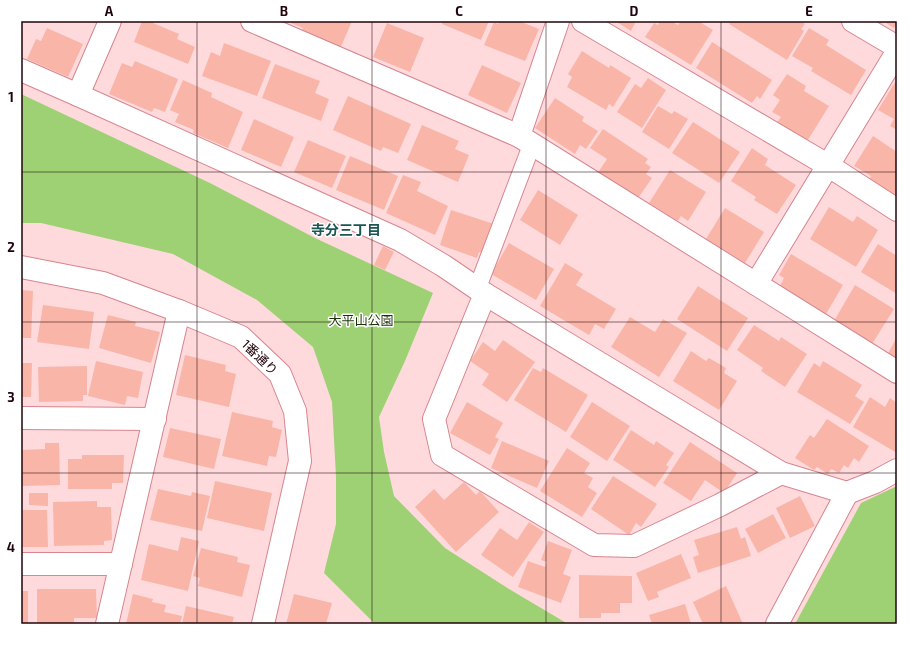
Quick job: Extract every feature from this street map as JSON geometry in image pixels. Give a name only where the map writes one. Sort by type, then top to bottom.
[{"type":"street","points":[[78,95],[110,21]]},
{"type":"street","points":[[252,21],[526,140],[897,372]]},
{"type":"street","points":[[526,140],[558,21]]},
{"type":"street","points":[[583,21],[829,166],[897,210]]},
{"type":"street","points":[[853,21],[897,47]]},
{"type":"street","points":[[756,284],[897,52]]},
{"type":"street","points":[[21,70],[400,240],[444,266],[481,292],[782,473],[847,493],[875,482],[897,470]]},
{"type":"street","name":"1番通り","points":[[21,267],[103,283],[179,311],[241,337],[280,374],[295,411],[300,461],[263,624]]},
{"type":"street","points":[[481,292],[434,419],[442,455],[594,545],[634,546],[720,505],[782,473]]},
{"type":"street","points":[[107,624],[179,311]]},
{"type":"street","points":[[21,418],[155,419]]},
{"type":"street","points":[[777,624],[847,493]]},
{"type":"street","points":[[21,564],[121,564]]},
{"type":"lane","points":[[481,292],[526,140]]},
{"type":"green space","name":"大平山公園","points":[[21,94],[210,183],[315,238],[433,293],[405,361],[379,417],[384,452],[394,496],[445,548],[509,589],[568,624],[375,624],[324,573],[336,524],[336,477],[332,402],[313,347],[257,300],[173,254],[41,223],[21,223]]},
{"type":"green space","points":[[897,486],[897,624],[795,624],[861,503]]},
{"type":"building","points":[[142,21],[154,21],[153,23],[179,34],[177,39],[195,47],[188,64],[134,42]]},
{"type":"building","points":[[292,21],[352,21],[340,49],[301,32],[303,28],[291,23]]},
{"type":"building","points":[[443,21],[489,21],[481,40],[442,24]]},
{"type":"building","points":[[499,21],[519,21],[539,29],[525,61],[484,45],[494,22],[498,24]]},
{"type":"building","points":[[615,21],[636,21],[631,31]]},
{"type":"building","points":[[660,21],[671,21],[678,25],[681,21],[698,21],[713,30],[691,65],[645,37],[654,23],[658,25]]},
{"type":"building","points":[[731,21],[800,21],[805,24],[801,29],[804,31],[787,60],[729,24]]},
{"type":"building","points":[[883,21],[897,21],[897,23],[894,28]]},
{"type":"building","points":[[387,23],[424,38],[410,72],[373,57]]},
{"type":"building","points":[[47,28],[83,44],[68,77],[27,59],[36,39],[41,41]]},
{"type":"building","points":[[809,28],[829,40],[826,45],[866,70],[851,95],[811,71],[813,68],[792,56]]},
{"type":"building","points":[[712,42],[772,80],[760,99],[757,96],[752,103],[696,68]]},
{"type":"building","points":[[224,43],[271,61],[257,96],[202,76],[211,52],[220,56]]},
{"type":"building","points":[[582,51],[609,68],[610,65],[631,78],[613,107],[609,104],[606,110],[567,87],[572,77],[568,74]]},
{"type":"building","points":[[135,61],[178,79],[165,112],[154,108],[152,112],[109,94],[122,63],[132,67]]},
{"type":"building","points":[[275,64],[320,81],[315,93],[329,99],[321,121],[262,98]]},
{"type":"building","points":[[482,65],[521,83],[507,113],[468,95]]},
{"type":"building","points":[[787,74],[806,86],[804,91],[829,106],[806,143],[776,124],[781,117],[772,112],[780,100],[773,95]]},
{"type":"building","points":[[648,78],[666,90],[642,128],[617,112],[635,84],[641,88]]},
{"type":"building","points":[[897,79],[897,130],[890,126],[894,119],[878,110]]},
{"type":"building","points":[[183,80],[212,93],[211,97],[243,112],[228,148],[193,133],[194,130],[175,122],[179,114],[170,110]]},
{"type":"building","points":[[348,96],[411,124],[398,153],[383,147],[381,151],[333,130]]},
{"type":"building","points":[[555,98],[584,117],[582,121],[598,131],[586,149],[580,145],[575,154],[535,128]]},
{"type":"building","points":[[658,106],[672,114],[674,111],[688,119],[669,149],[642,132]]},
{"type":"building","points":[[254,119],[294,137],[281,167],[241,150]]},
{"type":"building","points":[[693,122],[740,152],[719,183],[672,153]]},
{"type":"building","points":[[422,125],[459,141],[455,149],[469,155],[458,182],[407,160]]},
{"type":"building","points":[[603,129],[648,159],[645,163],[651,167],[646,174],[652,178],[636,201],[597,174],[607,159],[590,148]]},
{"type":"building","points":[[873,136],[897,152],[897,198],[869,180],[871,176],[854,166]]},
{"type":"building","points":[[308,140],[346,156],[332,188],[294,172]]},
{"type":"building","points":[[752,148],[768,159],[765,165],[796,185],[777,214],[754,200],[756,197],[731,181]]},
{"type":"building","points":[[350,156],[398,176],[384,210],[336,190]]},
{"type":"building","points":[[670,170],[706,192],[688,221],[681,216],[678,221],[649,203]]},
{"type":"building","points":[[403,175],[421,182],[417,191],[448,206],[435,235],[386,213]]},
{"type":"building","points":[[538,190],[578,215],[560,245],[520,220]]},
{"type":"building","points":[[829,207],[853,222],[857,216],[878,230],[856,267],[810,239]]},
{"type":"building","points":[[725,208],[764,232],[745,263],[706,239]]},
{"type":"building","points":[[451,210],[497,225],[487,255],[479,252],[477,258],[440,245]]},
{"type":"building","points":[[509,243],[554,269],[536,300],[491,274]]},
{"type":"building","points":[[878,244],[897,256],[897,294],[861,272]]},
{"type":"building","points":[[383,246],[394,252],[385,270],[374,265]]},
{"type":"building","points":[[791,254],[843,285],[826,314],[780,286],[784,278],[779,275]]},
{"type":"building","points":[[565,263],[583,274],[576,285],[616,309],[604,329],[595,324],[589,335],[540,306]]},
{"type":"building","points":[[855,285],[894,309],[872,344],[834,321]]},
{"type":"building","points":[[698,286],[748,318],[727,351],[677,319]]},
{"type":"building","points":[[21,290],[33,291],[31,338],[21,338]]},
{"type":"building","points":[[43,305],[94,312],[89,349],[37,342]]},
{"type":"building","points":[[108,315],[136,322],[135,326],[160,332],[151,363],[99,348]]},
{"type":"building","points":[[630,317],[655,332],[663,319],[687,333],[659,377],[611,347]]},
{"type":"building","points":[[754,325],[779,341],[781,337],[807,354],[785,387],[761,371],[763,368],[737,350]]},
{"type":"building","points":[[897,337],[897,358],[888,353]]},
{"type":"building","points":[[503,340],[535,362],[507,402],[482,385],[489,374],[470,361],[483,342],[495,351]]},
{"type":"building","points":[[691,351],[706,361],[709,358],[726,368],[724,373],[737,381],[719,410],[673,381]]},
{"type":"building","points":[[185,355],[226,365],[225,371],[236,374],[229,407],[176,395]]},
{"type":"building","points":[[96,361],[143,372],[138,398],[127,396],[125,405],[88,396]]},
{"type":"building","points":[[823,361],[862,385],[855,396],[864,402],[850,424],[797,392],[814,363],[820,367]]},
{"type":"building","points":[[21,363],[32,363],[31,397],[21,397]]},
{"type":"building","points":[[87,366],[87,395],[83,395],[83,401],[39,402],[38,367]]},
{"type":"building","points":[[533,368],[541,372],[543,368],[588,395],[566,432],[514,400]]},
{"type":"building","points":[[870,397],[885,407],[890,398],[897,403],[897,453],[853,427]]},
{"type":"building","points":[[467,402],[503,423],[495,437],[499,439],[490,455],[450,433]]},
{"type":"building","points":[[592,402],[630,426],[607,461],[570,437]]},
{"type":"building","points":[[232,412],[273,421],[272,427],[282,430],[276,457],[269,456],[267,466],[222,456]]},
{"type":"building","points":[[827,419],[869,446],[859,462],[854,458],[848,468],[844,465],[839,473],[831,469],[828,474],[817,467],[814,470],[795,458],[810,435],[814,438]]},
{"type":"building","points":[[170,428],[221,439],[214,469],[163,457]]},
{"type":"building","points":[[631,430],[654,445],[656,441],[674,453],[666,465],[669,467],[655,487],[613,460]]},
{"type":"building","points":[[502,441],[549,461],[537,488],[491,468]]},
{"type":"building","points":[[690,442],[737,473],[724,493],[705,480],[691,501],[663,483]]},
{"type":"building","points":[[45,443],[59,443],[60,485],[21,486],[21,450],[45,449]]},
{"type":"building","points":[[567,448],[590,463],[584,473],[593,478],[588,487],[597,493],[582,517],[540,491]]},
{"type":"building","points":[[82,455],[124,455],[123,483],[112,483],[112,489],[68,489],[68,459],[82,459]]},
{"type":"building","points":[[613,476],[657,504],[641,527],[636,523],[629,535],[591,509]]},
{"type":"building","points":[[215,481],[272,493],[264,531],[207,518]]},
{"type":"building","points":[[464,482],[476,495],[480,491],[499,512],[456,552],[415,507],[434,489],[444,500]]},
{"type":"building","points":[[158,489],[191,496],[192,492],[210,496],[202,531],[150,520]]},
{"type":"building","points":[[29,493],[48,493],[48,506],[29,505]]},
{"type":"building","points":[[800,496],[815,526],[790,538],[776,508]]},
{"type":"building","points":[[97,501],[97,507],[111,507],[112,540],[104,541],[104,545],[54,546],[53,502]]},
{"type":"building","points":[[21,510],[47,510],[48,547],[21,547]]},
{"type":"building","points":[[773,514],[786,538],[758,553],[745,529]]},
{"type":"building","points":[[529,522],[544,532],[513,577],[481,555],[500,528],[517,540]]},
{"type":"building","points":[[737,527],[741,539],[745,537],[751,556],[698,573],[693,557],[699,555],[694,540]]},
{"type":"building","points":[[181,537],[199,541],[188,591],[141,580],[149,544],[178,551]]},
{"type":"building","points":[[548,541],[572,550],[563,574],[571,577],[561,603],[518,587],[528,561],[545,567],[547,562],[541,560]]},
{"type":"building","points":[[201,548],[238,557],[237,562],[250,565],[242,597],[198,586],[200,578],[193,576]]},
{"type":"building","points":[[681,554],[691,578],[657,592],[659,597],[648,601],[636,573]]},
{"type":"building","points":[[579,575],[632,576],[632,603],[620,603],[620,613],[601,613],[601,618],[579,618]]},
{"type":"building","points":[[726,586],[743,624],[703,624],[693,602]]},
{"type":"building","points":[[37,589],[96,589],[97,618],[74,618],[74,624],[37,624]]},
{"type":"building","points":[[21,591],[28,591],[28,624],[21,624]]},
{"type":"building","points":[[133,594],[153,599],[152,602],[166,605],[164,612],[182,616],[180,624],[126,624]]},
{"type":"building","points":[[294,594],[332,603],[326,624],[286,624]]},
{"type":"building","points":[[685,604],[691,624],[652,624],[649,615]]},
{"type":"building","points":[[186,606],[234,617],[232,624],[182,624]]},
{"type":"district","name":"寺分三丁目","points":[[346,230]]}]
